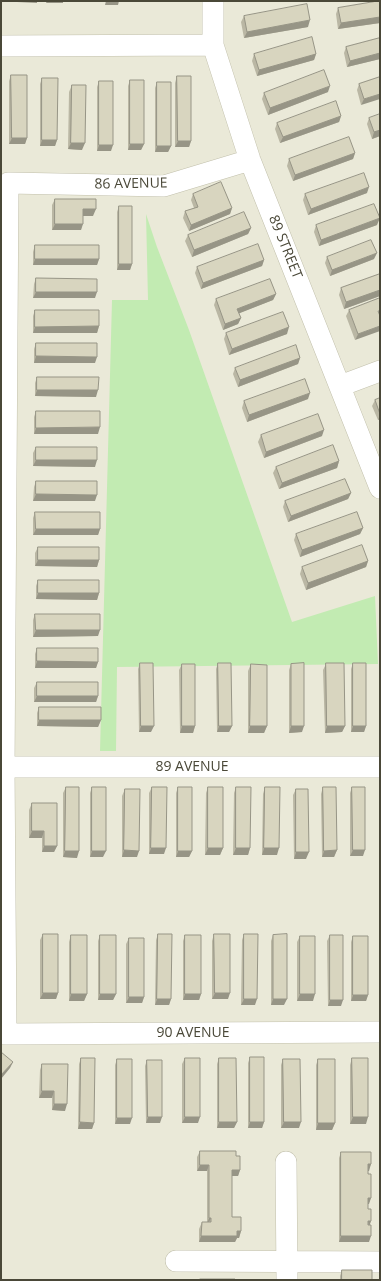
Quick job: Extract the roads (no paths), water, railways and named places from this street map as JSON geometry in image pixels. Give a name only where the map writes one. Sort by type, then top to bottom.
[{"type":"street","name":"89 STREET","points":[[213,1],[212,45],[250,160],[380,488]]},
{"type":"street","points":[[1,46],[212,45]]},
{"type":"street","name":"86 AVENUE","points":[[4,767],[8,183],[164,186],[250,160]]},
{"type":"street","points":[[340,386],[380,371]]},
{"type":"street","name":"89 AVENUE","points":[[4,767],[380,767]]},
{"type":"street","name":"90 AVENUE","points":[[4,767],[6,1034],[380,1032]]},
{"type":"street","points":[[286,1162],[287,1271]]},
{"type":"street","points":[[176,1261],[287,1271],[380,1262]]}]
